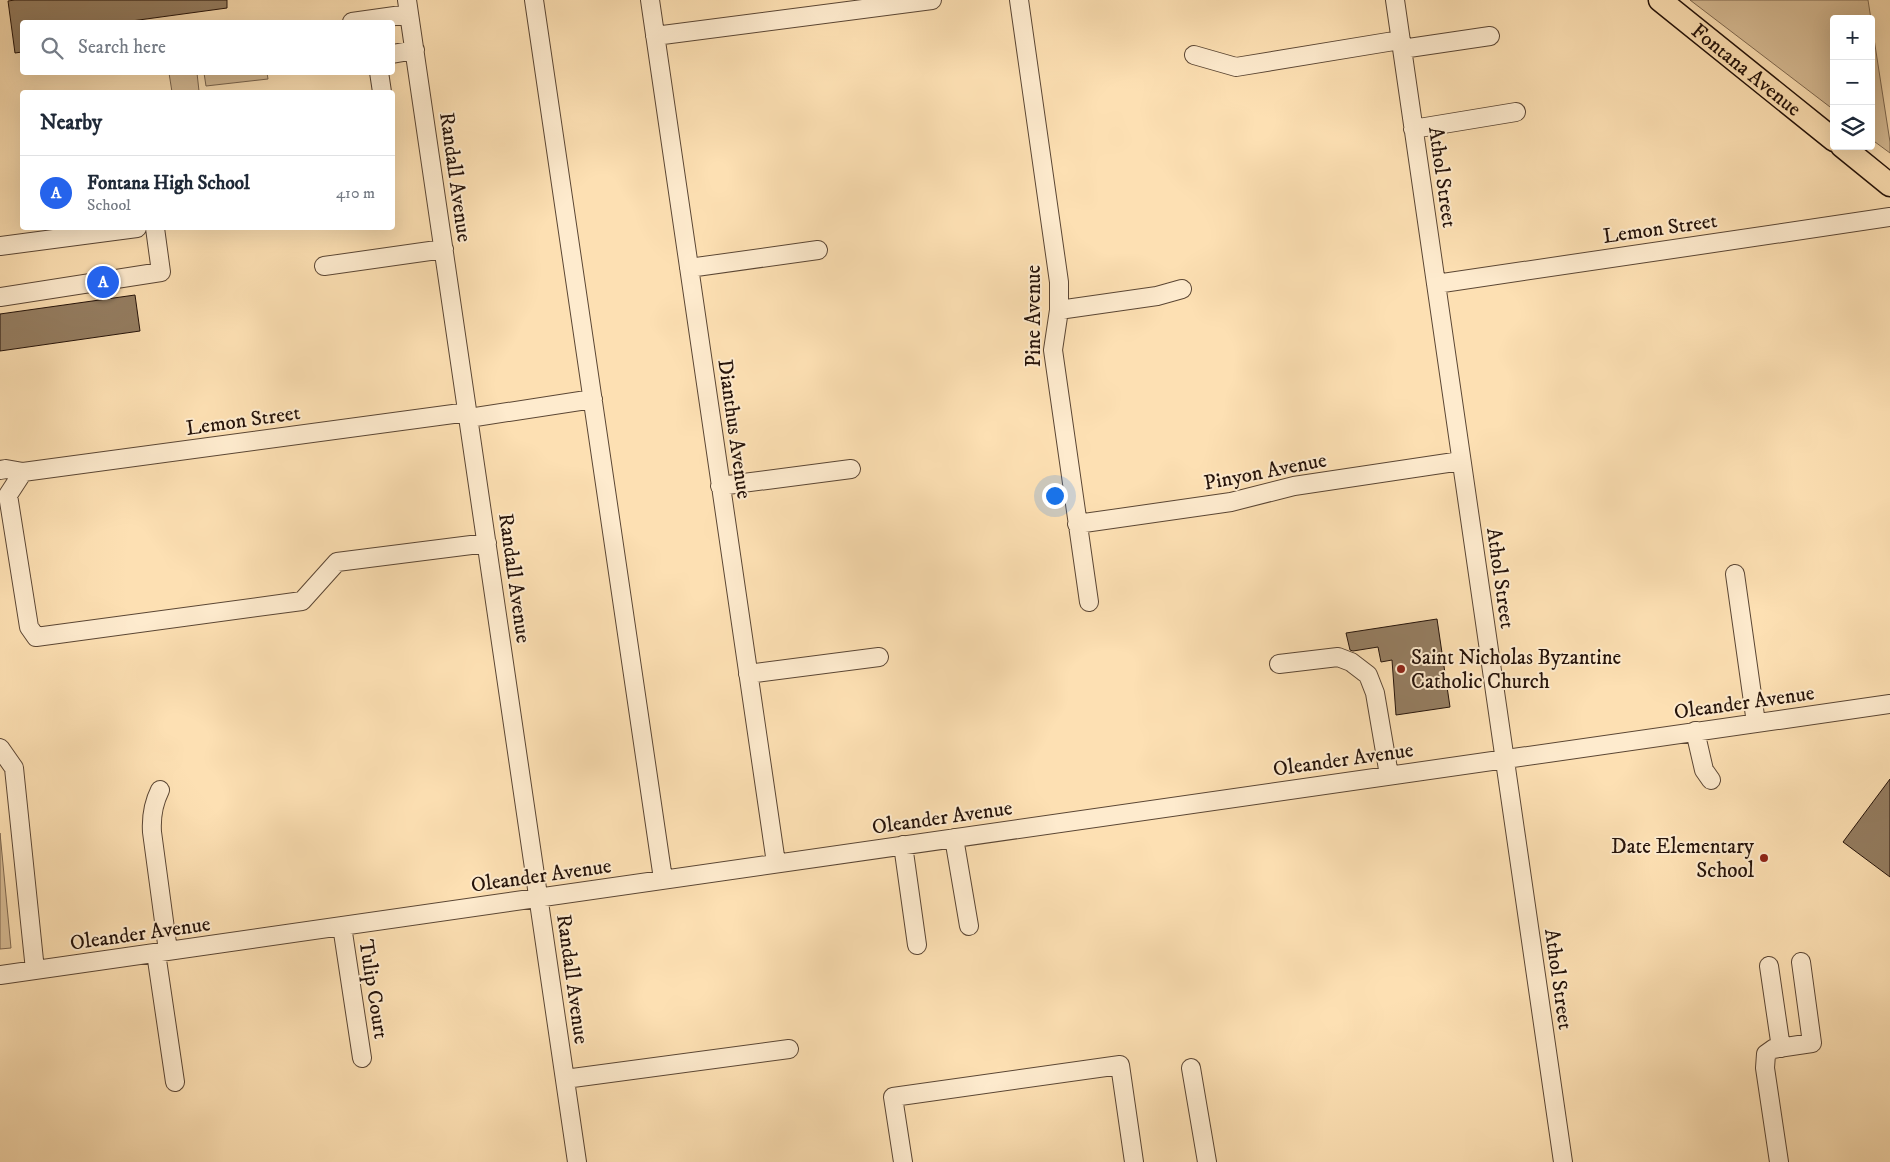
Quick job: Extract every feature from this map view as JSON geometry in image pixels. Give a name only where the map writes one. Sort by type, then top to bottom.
[{"type":"main road","name":"Fontana Avenue","points":[[1660,0],[1830,137]]},
{"type":"main road","points":[[1847,150],[1890,185]]},
{"type":"street","points":[[534,0],[663,880]]},
{"type":"street","name":"Dianthus Avenue","points":[[650,0],[776,863]]},
{"type":"street","points":[[655,36],[932,0]]},
{"type":"street","name":"Pine Avenue","points":[[1019,0],[1059,282],[1059,310],[1053,350],[1089,602]]},
{"type":"street","name":"Athol Street","points":[[1395,0],[1563,1162]]},
{"type":"street","points":[[359,20],[408,7]]},
{"type":"street","name":"Randall Avenue","points":[[408,7],[577,1162]]},
{"type":"street","points":[[1194,55],[1236,67],[1401,44],[1490,36]]},
{"type":"street","points":[[395,53],[415,50]]},
{"type":"street","points":[[379,75],[382,90]]},
{"type":"street","points":[[1413,129],[1516,112]]},
{"type":"street","name":"Lemon Street","points":[[1436,284],[1890,217]]},
{"type":"street","points":[[0,246],[122,230]]},
{"type":"street","points":[[0,297],[160,272],[155,230]]},
{"type":"street","points":[[324,266],[444,249]]},
{"type":"street","points":[[689,268],[818,250]]},
{"type":"street","points":[[1059,310],[1157,296],[1182,289]]},
{"type":"street","name":"Lemon Street","points":[[0,470],[6,469],[23,472],[593,399]]},
{"type":"street","name":"Pinyon Avenue","points":[[1077,524],[1231,502],[1294,486],[1461,461]]},
{"type":"street","points":[[720,486],[851,469]]},
{"type":"street","points":[[23,472],[8,495],[29,627],[36,637],[302,601],[337,562],[487,543]]},
{"type":"street","points":[[1735,574],[1756,722]]},
{"type":"street","points":[[748,674],[879,657]]},
{"type":"street","points":[[1279,664],[1338,657],[1351,662],[1368,675],[1376,693],[1389,775]]},
{"type":"street","name":"Oleander Avenue","points":[[0,976],[1890,704]]},
{"type":"street","points":[[1695,731],[1704,770],[1711,780]]},
{"type":"street","points":[[0,748],[14,768],[35,970]]},
{"type":"street","points":[[160,790],[154,802],[151,816],[175,1082]]},
{"type":"street","points":[[954,838],[969,926]]},
{"type":"street","points":[[903,845],[917,945]]},
{"type":"street","name":"Tulip Court","points":[[342,926],[362,1058]]},
{"type":"street","points":[[1779,1162],[1765,1068],[1766,1054],[1773,1049],[1812,1043],[1801,962]]},
{"type":"street","points":[[1769,966],[1781,1048]]},
{"type":"street","points":[[565,1079],[790,1049]]},
{"type":"street","points":[[903,1162],[893,1097],[1120,1065],[1134,1162]]},
{"type":"street","points":[[1191,1068],[1207,1162]]},
{"type":"shaded area","points":[[1690,0],[1868,0],[1870,15],[1830,15],[1830,107]]},
{"type":"shaded area","points":[[1875,45],[1890,142],[1890,153],[1875,142]]},
{"type":"shaded area","points":[[169,75],[197,75],[199,90],[172,90]]},
{"type":"shaded area","points":[[204,75],[267,75],[268,79],[206,86]]},
{"type":"shaded area","points":[[0,833],[11,948],[0,949]]},
{"type":"building","points":[[227,0],[227,8],[139,20],[20,20],[20,52],[15,53],[8,1]]},
{"type":"building","points":[[135,295],[140,331],[0,351],[0,314]]},
{"type":"building","points":[[1437,619],[1450,707],[1396,715],[1392,660],[1381,662],[1378,647],[1350,650],[1346,633]]},
{"type":"building","points":[[1890,779],[1890,877],[1843,842]]},
{"type":"place","name":"Fontana High School","points":[[103,282]]},
{"type":"place","name":"Saint Nicholas Byzantine Catholic Church","points":[[1401,669]]},
{"type":"place","name":"Date Elementary School","points":[[1764,858]]}]
